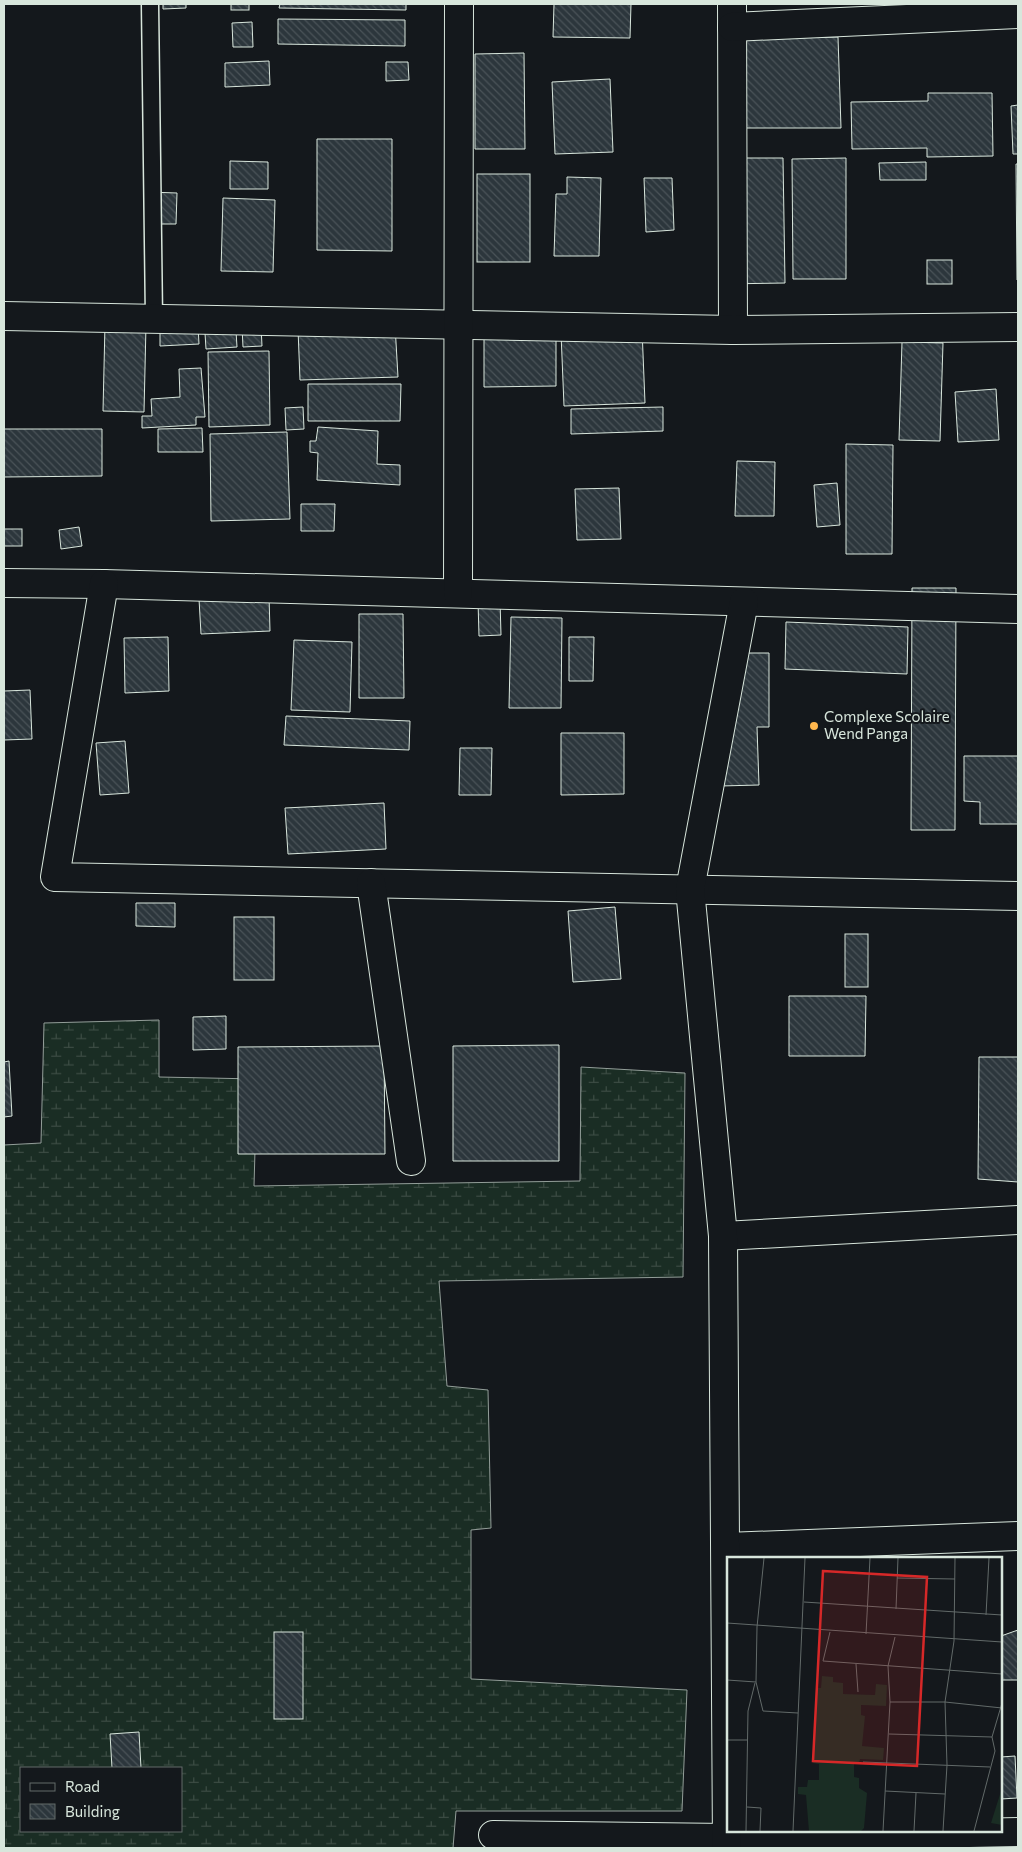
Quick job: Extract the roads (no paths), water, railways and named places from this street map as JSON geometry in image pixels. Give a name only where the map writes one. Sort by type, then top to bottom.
[{"type":"street","points":[[458,593],[459,4]]},
{"type":"street","points":[[733,330],[732,15],[1018,14]]},
{"type":"street","points":[[4,316],[733,330],[1018,327]]},
{"type":"street","points":[[4,583],[458,593],[1018,609]]},
{"type":"street","points":[[104,584],[55,877],[1018,896]]},
{"type":"street","points":[[727,1843],[723,1236],[690,889],[744,602]]},
{"type":"street","points":[[371,883],[411,1162]]},
{"type":"street","points":[[723,1236],[1018,1220]]},
{"type":"street","points":[[726,1547],[1018,1536]]},
{"type":"street","points":[[493,1835],[727,1843],[1018,1832]]},
{"type":"lane","points":[[150,4],[154,319]]},
{"type":"place","name":"Complexe Scolaire Wend Panga","points":[[814,726]]}]
